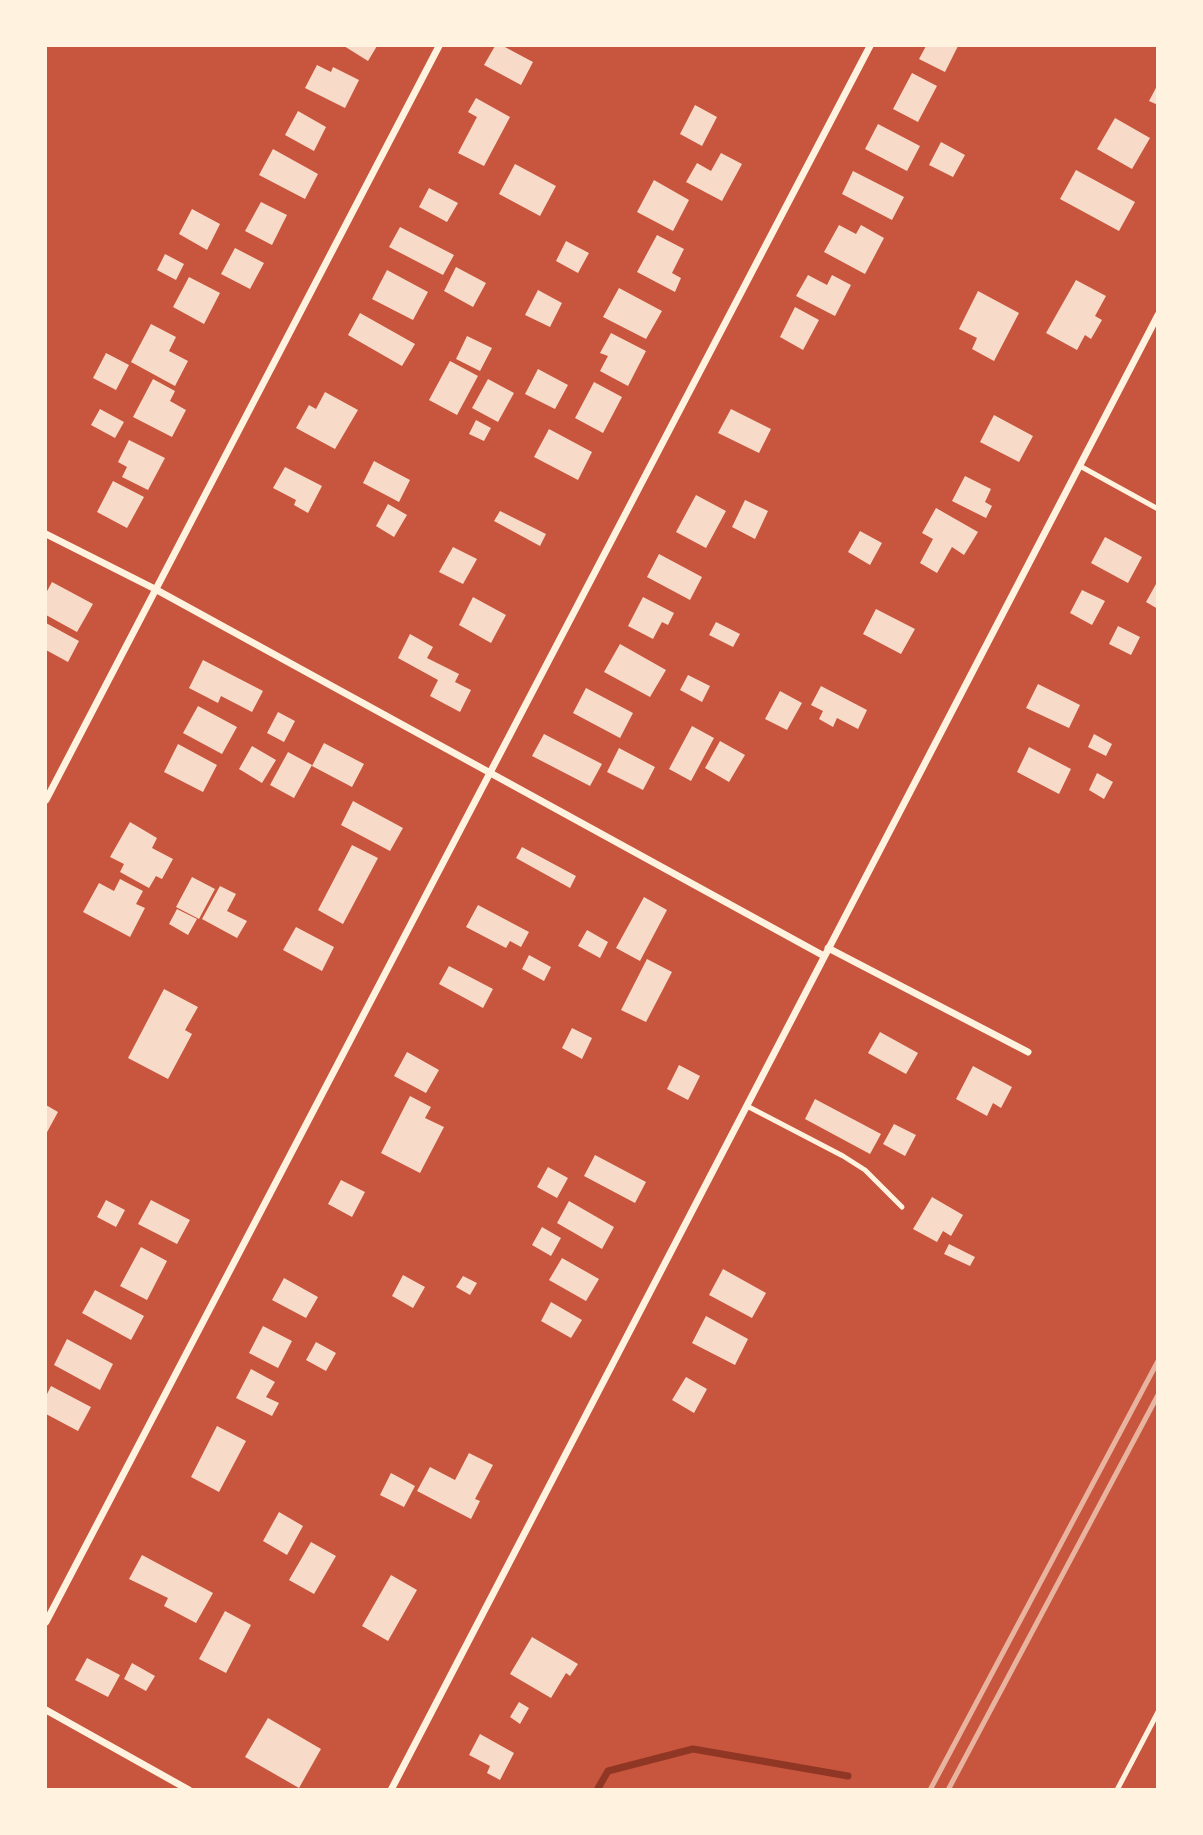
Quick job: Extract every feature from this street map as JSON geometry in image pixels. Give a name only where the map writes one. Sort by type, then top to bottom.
[{"type":"street","points":[[46,800],[439,46]]},
{"type":"street","points":[[46,1622],[488,771],[870,46]]},
{"type":"street","points":[[391,1790],[1157,316]]},
{"type":"street","points":[[46,534],[155,589],[826,952],[1028,1052]]},
{"type":"street","points":[[46,1710],[189,1790]]},
{"type":"lane","points":[[1080,466],[1157,509]]},
{"type":"lane","points":[[747,1105],[844,1156],[865,1170],[902,1207]]},
{"type":"lane","points":[[1117,1790],[1157,1712]]},
{"type":"building","points":[[344,46],[377,46],[368,61]]},
{"type":"building","points":[[495,46],[503,46],[533,62],[521,85],[484,65]]},
{"type":"building","points":[[926,46],[958,46],[945,72],[919,59]]},
{"type":"building","points":[[317,65],[331,72],[333,67],[359,80],[345,108],[305,88]]},
{"type":"building","points":[[912,73],[937,86],[918,122],[893,109]]},
{"type":"building","points":[[1158,84],[1158,105],[1149,101]]},
{"type":"building","points":[[476,98],[510,117],[484,166],[458,153],[477,117],[468,112]]},
{"type":"building","points":[[695,105],[717,117],[702,146],[680,134]]},
{"type":"building","points":[[298,111],[326,127],[314,151],[285,135]]},
{"type":"building","points":[[1115,118],[1150,138],[1132,169],[1097,149]]},
{"type":"building","points":[[878,124],[920,146],[907,171],[865,149]]},
{"type":"building","points":[[941,142],[965,155],[953,177],[929,165]]},
{"type":"building","points":[[273,149],[318,174],[305,199],[259,175]]},
{"type":"building","points":[[721,153],[742,164],[722,201],[686,182],[697,163],[711,171]]},
{"type":"building","points":[[515,164],[556,186],[540,216],[499,194]]},
{"type":"building","points":[[1076,170],[1135,202],[1119,231],[1060,199]]},
{"type":"building","points":[[853,171],[904,197],[892,220],[842,194]]},
{"type":"building","points":[[654,180],[689,200],[673,231],[637,212]]},
{"type":"building","points":[[429,188],[458,203],[447,222],[419,207]]},
{"type":"building","points":[[261,202],[287,215],[272,245],[245,231]]},
{"type":"building","points":[[192,209],[220,224],[207,250],[179,234]]},
{"type":"building","points":[[839,225],[856,234],[861,225],[884,238],[865,274],[824,252]]},
{"type":"building","points":[[400,227],[454,255],[443,275],[389,247]]},
{"type":"building","points":[[657,235],[684,249],[672,273],[681,278],[675,292],[637,272]]},
{"type":"building","points":[[566,241],[589,253],[578,273],[556,261]]},
{"type":"building","points":[[235,248],[264,263],[250,289],[221,274]]},
{"type":"building","points":[[165,254],[184,264],[176,280],[157,270]]},
{"type":"building","points":[[456,267],[486,283],[473,307],[444,291]]},
{"type":"building","points":[[387,270],[428,292],[413,320],[372,299]]},
{"type":"building","points":[[808,275],[827,285],[832,275],[851,285],[835,316],[796,296]]},
{"type":"building","points":[[189,277],[220,293],[204,324],[173,307]]},
{"type":"building","points":[[1076,280],[1106,296],[1095,316],[1102,320],[1091,339],[1085,335],[1077,350],[1046,333]]},
{"type":"building","points":[[619,288],[662,311],[646,339],[603,317]]},
{"type":"building","points":[[538,290],[562,303],[550,327],[525,315]]},
{"type":"building","points":[[978,291],[1019,313],[994,361],[972,349],[977,338],[959,329]]},
{"type":"building","points":[[795,307],[819,320],[803,350],[780,337]]},
{"type":"building","points":[[360,313],[415,344],[402,366],[348,335]]},
{"type":"building","points":[[151,324],[176,337],[169,351],[188,361],[175,386],[131,362]]},
{"type":"building","points":[[611,333],[646,351],[628,386],[600,371],[608,356],[600,353]]},
{"type":"building","points":[[467,336],[492,348],[480,371],[456,359]]},
{"type":"building","points":[[106,353],[129,365],[116,390],[93,378]]},
{"type":"building","points":[[450,361],[478,376],[457,415],[429,400]]},
{"type":"building","points":[[538,369],[568,385],[555,409],[525,394]]},
{"type":"building","points":[[153,379],[175,391],[170,401],[186,410],[172,437],[133,417]]},
{"type":"building","points":[[488,379],[514,393],[498,422],[472,408]]},
{"type":"building","points":[[594,382],[622,397],[603,433],[575,418]]},
{"type":"building","points":[[325,392],[358,410],[335,449],[296,428],[309,405],[316,409]]},
{"type":"building","points":[[100,409],[124,422],[115,438],[91,425]]},
{"type":"building","points":[[731,409],[771,429],[759,453],[718,433]]},
{"type":"building","points":[[994,415],[1033,436],[1019,462],[980,442]]},
{"type":"building","points":[[476,420],[491,428],[484,441],[469,434]]},
{"type":"building","points":[[549,429],[592,452],[578,480],[534,457]]},
{"type":"building","points":[[129,440],[165,458],[148,490],[122,477],[127,467],[118,462]]},
{"type":"building","points":[[374,461],[410,480],[399,502],[363,483]]},
{"type":"building","points":[[285,467],[322,486],[308,513],[294,505],[296,500],[273,488]]},
{"type":"building","points":[[965,476],[991,489],[985,502],[992,506],[986,518],[952,501]]},
{"type":"building","points":[[113,481],[144,497],[127,528],[97,512]]},
{"type":"building","points":[[696,495],[726,511],[706,548],[676,532]]},
{"type":"building","points":[[745,500],[768,511],[755,539],[732,527]]},
{"type":"building","points":[[388,504],[407,515],[394,537],[376,526]]},
{"type":"building","points":[[936,508],[978,532],[964,555],[952,547],[937,573],[920,563],[933,539],[922,533]]},
{"type":"building","points":[[500,511],[546,534],[540,546],[494,521]]},
{"type":"building","points":[[860,531],[882,543],[870,565],[848,552]]},
{"type":"building","points":[[1105,537],[1142,557],[1128,583],[1091,563]]},
{"type":"building","points":[[453,547],[477,559],[463,584],[439,572]]},
{"type":"building","points":[[659,554],[702,577],[690,600],[647,577]]},
{"type":"building","points":[[52,582],[93,604],[77,632],[46,615],[46,593]]},
{"type":"building","points":[[1156,584],[1158,585],[1158,609],[1146,602]]},
{"type":"building","points":[[1082,590],[1105,601],[1092,625],[1070,613]]},
{"type":"building","points":[[473,597],[506,615],[491,643],[459,625]]},
{"type":"building","points":[[643,597],[674,613],[668,625],[662,622],[653,639],[628,626]]},
{"type":"building","points":[[876,609],[915,629],[901,654],[863,634]]},
{"type":"building","points":[[716,622],[740,634],[733,647],[709,635]]},
{"type":"building","points":[[46,623],[79,641],[68,662],[46,650]]},
{"type":"building","points":[[1118,626],[1140,637],[1131,655],[1109,644]]},
{"type":"building","points":[[410,634],[433,647],[427,658],[459,674],[455,682],[471,690],[460,712],[430,696],[438,680],[398,658]]},
{"type":"building","points":[[620,644],[666,670],[650,697],[604,672]]},
{"type":"building","points":[[203,660],[263,691],[252,712],[221,696],[218,703],[189,688]]},
{"type":"building","points":[[688,675],[710,686],[702,702],[680,690]]},
{"type":"building","points":[[1038,684],[1080,705],[1069,728],[1026,708]]},
{"type":"building","points":[[821,686],[867,710],[858,729],[837,718],[833,727],[819,719],[823,711],[811,705]]},
{"type":"building","points":[[586,688],[633,713],[620,738],[573,713]]},
{"type":"building","points":[[780,691],[802,703],[787,730],[765,719]]},
{"type":"building","points":[[198,706],[237,727],[222,754],[183,733]]},
{"type":"building","points":[[278,712],[295,721],[284,742],[267,733]]},
{"type":"building","points":[[692,726],[714,738],[691,781],[669,769]]},
{"type":"building","points":[[544,734],[602,764],[590,786],[532,756]]},
{"type":"building","points":[[1094,734],[1112,744],[1106,756],[1088,747]]},
{"type":"building","points":[[720,741],[745,755],[729,782],[705,768]]},
{"type":"building","points":[[324,743],[364,764],[352,787],[312,766]]},
{"type":"building","points":[[178,744],[217,765],[203,792],[164,772]]},
{"type":"building","points":[[252,746],[276,760],[262,783],[239,769]]},
{"type":"building","points":[[1029,747],[1071,769],[1059,794],[1017,772]]},
{"type":"building","points":[[619,748],[655,767],[643,790],[607,772]]},
{"type":"building","points":[[288,752],[312,765],[294,798],[270,785]]},
{"type":"building","points":[[1097,773],[1113,782],[1104,799],[1089,790]]},
{"type":"building","points":[[353,801],[403,828],[390,851],[341,825]]},
{"type":"building","points":[[130,822],[157,838],[152,848],[173,859],[162,879],[156,876],[149,888],[120,872],[124,864],[110,857]]},
{"type":"building","points":[[352,845],[378,858],[343,924],[318,910]]},
{"type":"building","points":[[522,847],[576,876],[570,888],[516,858]]},
{"type":"building","points":[[192,877],[215,889],[199,919],[176,907]]},
{"type":"building","points":[[120,879],[143,891],[136,904],[145,908],[130,937],[83,912],[99,883],[114,891]]},
{"type":"building","points":[[220,886],[236,894],[227,911],[247,921],[237,938],[202,919]]},
{"type":"building","points":[[644,897],[667,910],[640,961],[616,948]]},
{"type":"building","points":[[478,905],[529,932],[521,947],[510,941],[506,948],[466,927]]},
{"type":"building","points":[[177,909],[197,919],[188,935],[169,924]]},
{"type":"building","points":[[296,927],[334,947],[322,971],[283,950]]},
{"type":"building","points":[[587,930],[608,942],[600,958],[578,946]]},
{"type":"building","points":[[529,955],[551,967],[544,981],[522,969]]},
{"type":"building","points":[[647,959],[672,972],[646,1022],[621,1010]]},
{"type":"building","points":[[449,966],[493,989],[483,1008],[439,984]]},
{"type":"building","points":[[164,989],[198,1007],[185,1030],[192,1034],[168,1079],[128,1058]]},
{"type":"building","points":[[572,1028],[592,1038],[582,1059],[562,1048]]},
{"type":"building","points":[[880,1032],[918,1053],[906,1074],[868,1053]]},
{"type":"building","points":[[407,1052],[439,1070],[426,1093],[394,1076]]},
{"type":"building","points":[[679,1065],[700,1076],[688,1100],[667,1089]]},
{"type":"building","points":[[973,1066],[1012,1087],[1001,1108],[993,1103],[987,1116],[956,1099]]},
{"type":"building","points":[[410,1096],[431,1107],[425,1118],[444,1127],[420,1173],[381,1153]]},
{"type":"building","points":[[815,1099],[881,1134],[870,1154],[805,1119]]},
{"type":"building","points":[[46,1105],[58,1112],[46,1134]]},
{"type":"building","points":[[894,1124],[916,1135],[905,1156],[883,1144]]},
{"type":"building","points":[[595,1155],[646,1182],[635,1203],[584,1176]]},
{"type":"building","points":[[548,1167],[568,1178],[557,1198],[537,1187]]},
{"type":"building","points":[[341,1180],[365,1192],[352,1217],[328,1204]]},
{"type":"building","points":[[932,1197],[963,1215],[951,1236],[943,1231],[937,1242],[913,1229]]},
{"type":"building","points":[[106,1200],[125,1210],[116,1227],[97,1217]]},
{"type":"building","points":[[151,1200],[190,1220],[177,1244],[138,1224]]},
{"type":"building","points":[[569,1201],[614,1227],[602,1249],[557,1223]]},
{"type":"building","points":[[542,1227],[561,1238],[551,1256],[532,1245]]},
{"type":"building","points":[[949,1244],[975,1257],[970,1266],[944,1254]]},
{"type":"building","points":[[141,1247],[167,1261],[147,1300],[120,1286]]},
{"type":"building","points":[[562,1258],[599,1279],[586,1301],[549,1280]]},
{"type":"building","points":[[723,1269],[766,1293],[752,1318],[709,1295]]},
{"type":"building","points":[[403,1275],[425,1287],[413,1308],[392,1296]]},
{"type":"building","points":[[463,1276],[477,1283],[470,1295],[456,1287]]},
{"type":"building","points":[[284,1278],[318,1297],[306,1318],[272,1300]]},
{"type":"building","points":[[95,1290],[144,1316],[131,1340],[82,1313]]},
{"type":"building","points":[[551,1302],[582,1320],[571,1338],[541,1321]]},
{"type":"building","points":[[706,1316],[748,1339],[735,1365],[692,1343]]},
{"type":"building","points":[[263,1326],[292,1341],[278,1368],[249,1353]]},
{"type":"building","points":[[67,1339],[113,1364],[100,1390],[54,1365]]},
{"type":"building","points":[[316,1342],[336,1353],[326,1371],[306,1360]]},
{"type":"building","points":[[251,1369],[275,1382],[266,1397],[279,1403],[272,1416],[236,1398]]},
{"type":"building","points":[[686,1377],[707,1389],[694,1413],[672,1400]]},
{"type":"building","points":[[51,1386],[91,1407],[78,1431],[46,1414],[46,1396]]},
{"type":"building","points":[[217,1426],[246,1441],[219,1492],[191,1477]]},
{"type":"building","points":[[469,1453],[493,1465],[475,1499],[480,1501],[471,1519],[417,1491],[430,1467],[455,1480]]},
{"type":"building","points":[[391,1473],[415,1486],[404,1507],[380,1495]]},
{"type":"building","points":[[279,1512],[303,1526],[287,1555],[263,1541]]},
{"type":"building","points":[[311,1542],[336,1556],[314,1594],[289,1580]]},
{"type":"building","points":[[142,1555],[213,1593],[196,1623],[164,1606],[168,1598],[129,1579]]},
{"type":"building","points":[[391,1575],[417,1590],[388,1641],[362,1626]]},
{"type":"building","points":[[225,1611],[251,1625],[226,1673],[199,1659]]},
{"type":"building","points":[[532,1637],[578,1664],[570,1676],[566,1673],[551,1698],[510,1674]]},
{"type":"building","points":[[87,1658],[120,1675],[108,1697],[75,1680]]},
{"type":"building","points":[[132,1663],[155,1676],[146,1691],[124,1679]]},
{"type":"building","points":[[519,1702],[529,1708],[520,1724],[510,1717]]},
{"type":"building","points":[[268,1718],[321,1749],[299,1788],[245,1757]]},
{"type":"building","points":[[480,1734],[514,1753],[500,1780],[487,1773],[490,1766],[469,1755]]},
{"type":"waterway","points":[[597,1790],[608,1771],[693,1749],[848,1776]]},
{"type":"railway","points":[[930,1790],[1158,1361]]},
{"type":"railway","points":[[948,1790],[1158,1395]]}]
